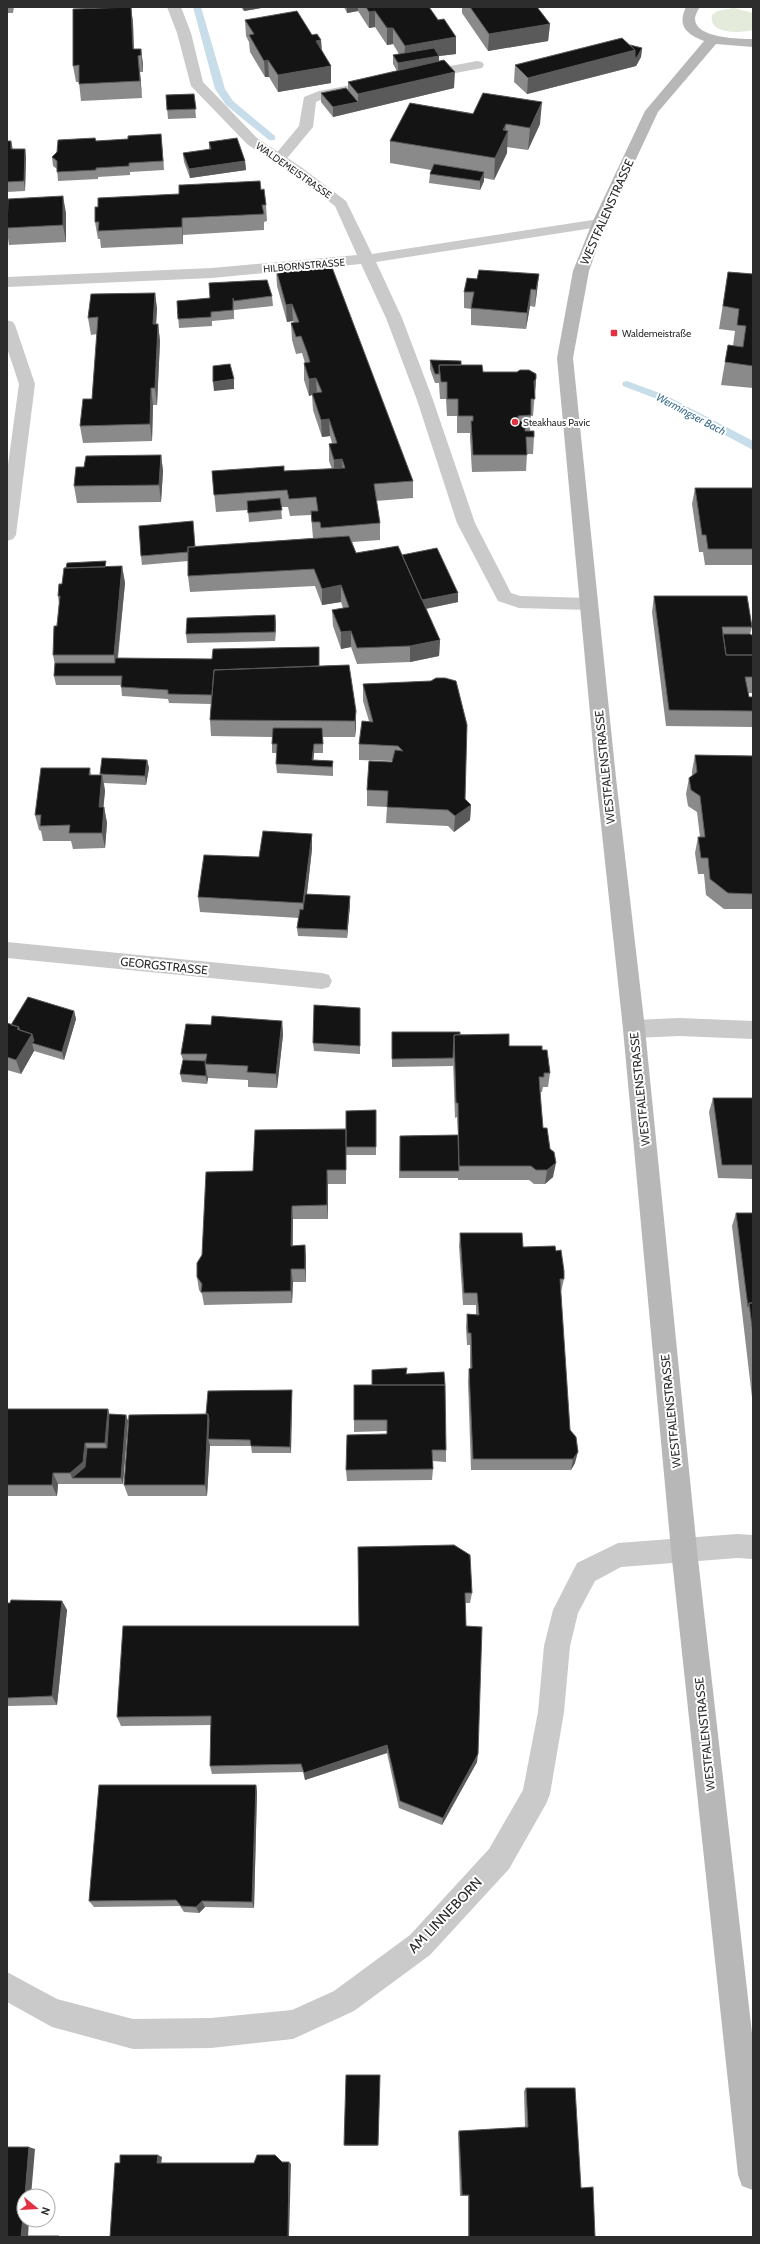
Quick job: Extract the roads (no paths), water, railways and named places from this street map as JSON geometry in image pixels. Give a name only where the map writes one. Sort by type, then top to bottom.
[{"type":"main road","points":[[693,7],[689,12],[687,20],[692,28],[700,34],[712,40],[728,43],[753,43]]},
{"type":"main road","name":"WESTFALENSTRASSE","points":[[712,40],[652,111],[599,224],[580,271],[565,358],[606,778],[634,1029],[684,1550],[753,2174]]},
{"type":"street","name":"WALDEMEISTRASSE","points":[[174,7],[184,33],[196,84],[252,141],[341,204],[400,333],[425,400],[466,523],[504,597],[519,602],[589,604]]},
{"type":"street","points":[[408,78],[477,65]]},
{"type":"street","points":[[279,159],[306,127],[309,100],[324,94],[362,87]]},
{"type":"street","name":"HILBORNSTRASSE","points":[[7,282],[212,272],[366,259],[599,224]]},
{"type":"street","points":[[7,325],[27,384],[7,535]]},
{"type":"street","name":"GEORGSTRASSE","points":[[7,950],[322,981]]},
{"type":"street","points":[[634,1029],[679,1027],[753,1030]]},
{"type":"street","name":"AM LINNEBORN","points":[[7,1986],[52,2012],[133,2034],[211,2033],[293,2024],[344,2001],[420,1945],[499,1859],[536,1794],[551,1712],[558,1646],[566,1610],[586,1572],[618,1555],[737,1546],[753,1547]]},
{"type":"waterway","points":[[197,7],[220,89],[229,103],[272,138]]},
{"type":"waterway","name":"Wermingser Bach","points":[[627,384],[661,397],[753,446]]},
{"type":"place","name":"Waldemeistraße","points":[[614,333]]},
{"type":"place","name":"Steakhaus Pavic","points":[[515,422]]}]
